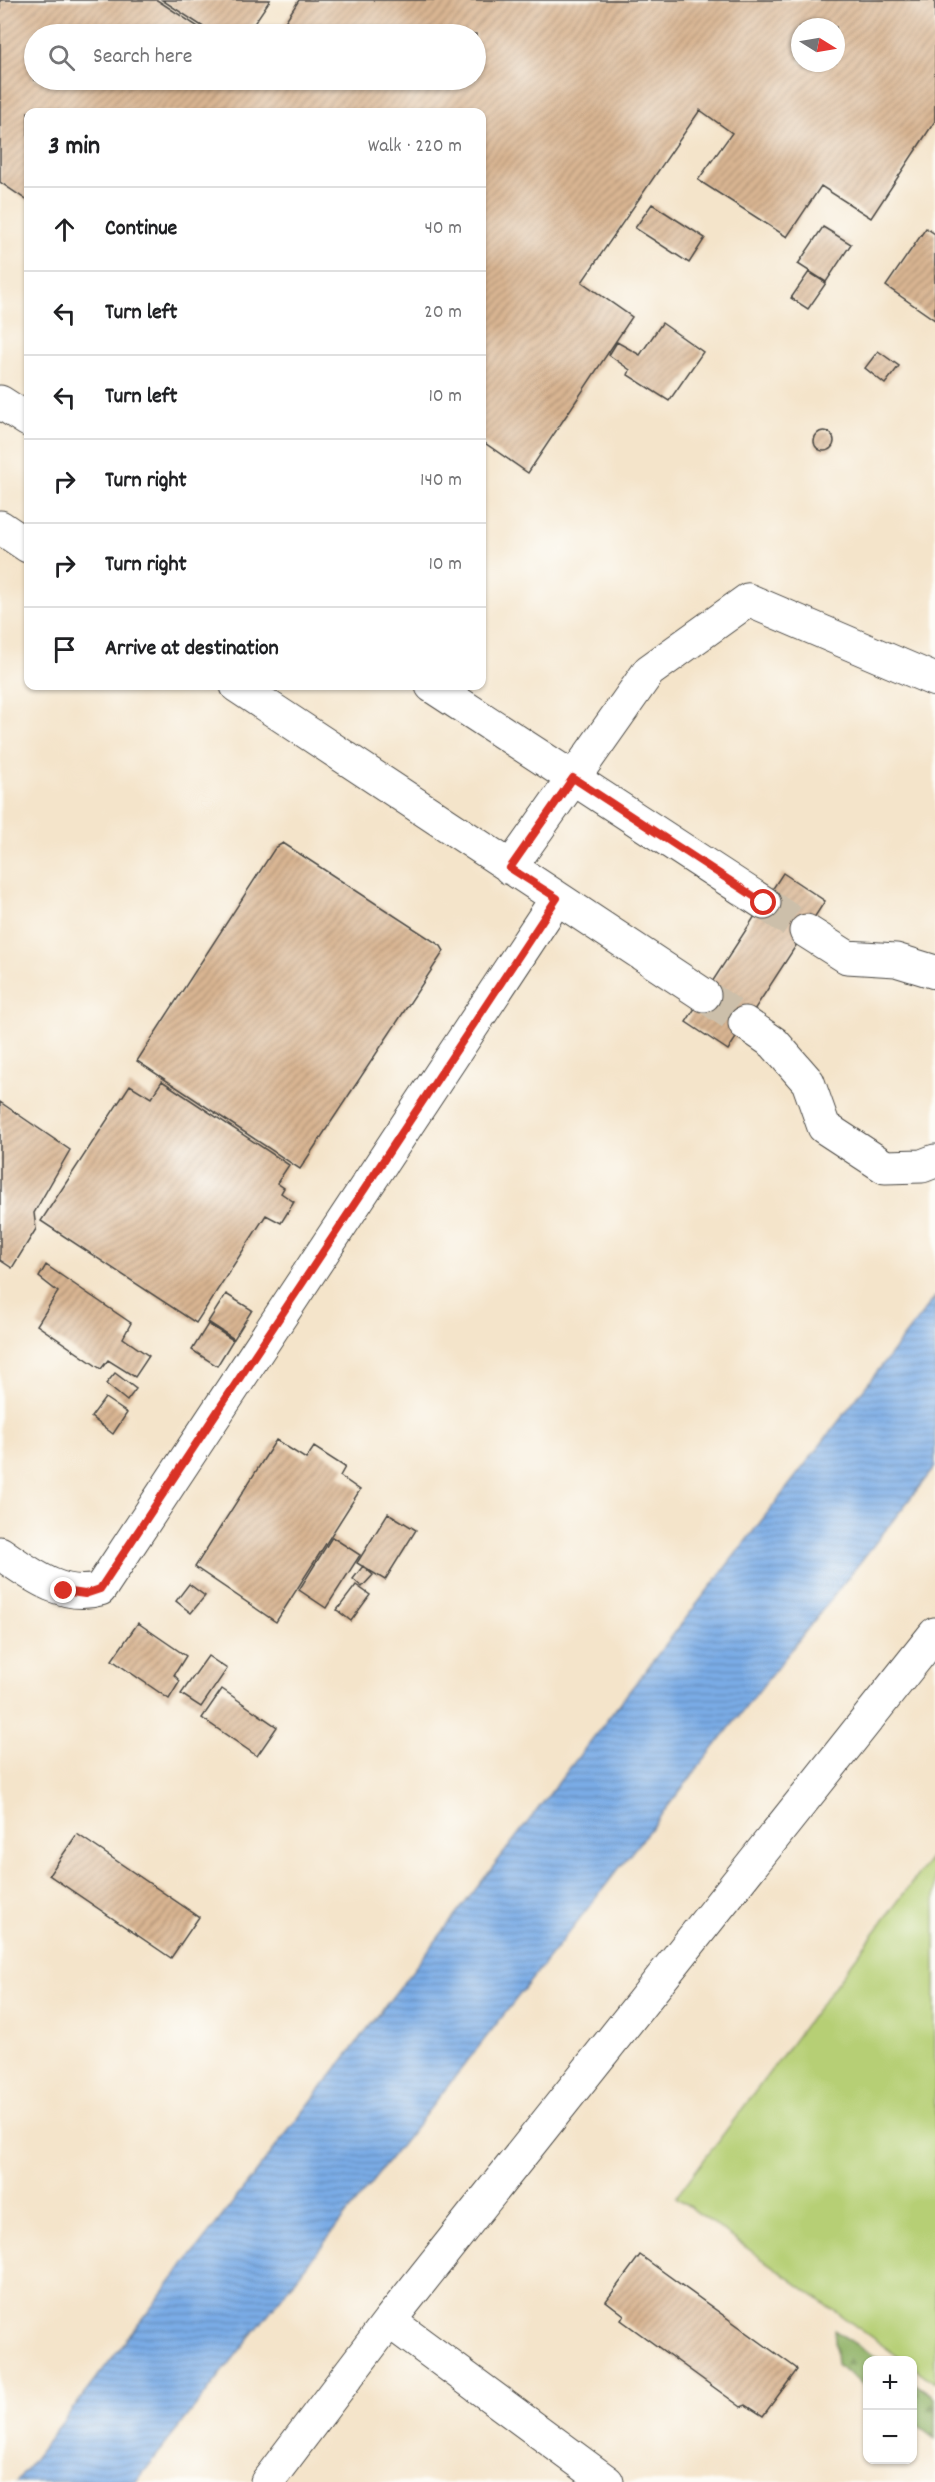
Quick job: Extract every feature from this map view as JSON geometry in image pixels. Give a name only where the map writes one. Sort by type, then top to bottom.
[{"type":"street","points":[[0,402],[24,417]]},
{"type":"street","points":[[0,527],[24,543]]},
{"type":"street","points":[[510,868],[649,671],[748,600],[935,680]]},
{"type":"street","points":[[243,690],[704,994]]},
{"type":"street","points":[[438,690],[764,903]]},
{"type":"street","points":[[0,1553],[64,1591],[85,1594],[100,1589],[557,898]]},
{"type":"street","points":[[806,931],[847,957],[896,960],[935,972]]},
{"type":"street","points":[[745,1023],[774,1043],[808,1082],[824,1127],[885,1167],[922,1166],[935,1161]]},
{"type":"street","points":[[267,2482],[389,2321],[935,1634]]},
{"type":"street","points":[[389,2321],[607,2482]]},
{"type":"green space","points":[[935,1852],[935,2383],[917,2370],[917,2356],[897,2356],[676,2197]]},
{"type":"green space","points":[[834,2330],[874,2356],[863,2356],[863,2385],[837,2364]]},
{"type":"green space","points":[[917,2385],[935,2397],[935,2439],[917,2425]]},
{"type":"water","points":[[935,1297],[935,1467],[136,2482],[16,2482]]},
{"type":"building","points":[[0,0],[157,0],[194,24],[24,24],[24,90],[486,90],[486,24],[283,24],[299,0],[935,0],[935,121],[871,218],[821,186],[787,237],[698,180],[732,133],[700,110],[582,282],[632,317],[528,473],[486,444],[486,108],[24,108],[24,198],[0,182]]},
{"type":"building","points":[[162,0],[270,0],[254,24],[199,24]]},
{"type":"building","points":[[652,204],[705,238],[689,263],[635,228]]},
{"type":"building","points":[[823,227],[851,244],[826,282],[798,264]]},
{"type":"building","points":[[926,228],[935,234],[935,320],[886,286]]},
{"type":"building","points":[[809,272],[826,283],[808,309],[791,298]]},
{"type":"building","points":[[662,323],[703,352],[669,401],[628,375],[630,370],[609,355],[617,342],[640,355]]},
{"type":"building","points":[[878,351],[899,366],[885,384],[865,368]]},
{"type":"building","points":[[820,431],[828,431],[834,437],[834,445],[828,451],[820,451],[814,445],[814,437]]},
{"type":"building","points":[[283,843],[441,946],[444,951],[300,1169],[137,1061],[275,848]]},
{"type":"building","points":[[783,873],[825,901],[728,1050],[686,1022]]},
{"type":"building","points":[[162,1081],[289,1165],[277,1183],[284,1188],[281,1193],[294,1202],[281,1223],[266,1215],[196,1323],[41,1221],[130,1085],[151,1098]]},
{"type":"building","points":[[0,1102],[70,1150],[34,1213],[36,1229],[12,1268],[0,1260]]},
{"type":"building","points":[[46,1265],[131,1323],[123,1338],[149,1356],[135,1377],[108,1360],[101,1369],[37,1325],[58,1292],[39,1277]]},
{"type":"building","points":[[226,1294],[252,1310],[234,1339],[208,1322]]},
{"type":"building","points":[[208,1324],[233,1340],[217,1366],[192,1350]]},
{"type":"building","points":[[115,1373],[136,1389],[127,1401],[106,1384]]},
{"type":"building","points":[[105,1398],[127,1413],[113,1434],[91,1417]]},
{"type":"building","points":[[276,1440],[306,1459],[314,1447],[345,1467],[340,1476],[360,1490],[276,1622],[195,1567]]},
{"type":"building","points":[[388,1513],[416,1530],[385,1580],[357,1563]]},
{"type":"building","points":[[332,1537],[360,1555],[326,1608],[299,1590]]},
{"type":"building","points":[[363,1566],[373,1575],[362,1587],[353,1579]]},
{"type":"building","points":[[189,1584],[205,1596],[191,1613],[176,1601]]},
{"type":"building","points":[[356,1585],[370,1595],[351,1621],[337,1610]]},
{"type":"building","points":[[138,1623],[186,1656],[174,1675],[180,1681],[169,1699],[112,1660]]},
{"type":"building","points":[[208,1656],[227,1669],[201,1707],[181,1694]]},
{"type":"building","points":[[222,1689],[277,1727],[257,1756],[202,1718]]},
{"type":"building","points":[[77,1834],[199,1917],[171,1958],[49,1875]]},
{"type":"building","points":[[640,2255],[796,2368],[797,2370],[763,2416],[746,2405],[741,2407],[621,2320],[624,2315],[606,2301]]},
{"type":"tunnel","points":[[764,903],[806,931]]},
{"type":"tunnel","points":[[704,995],[745,1023]]},
{"type":"route","points":[[64,1591],[85,1594],[100,1589],[557,898],[510,868],[573,778],[764,903]]}]
